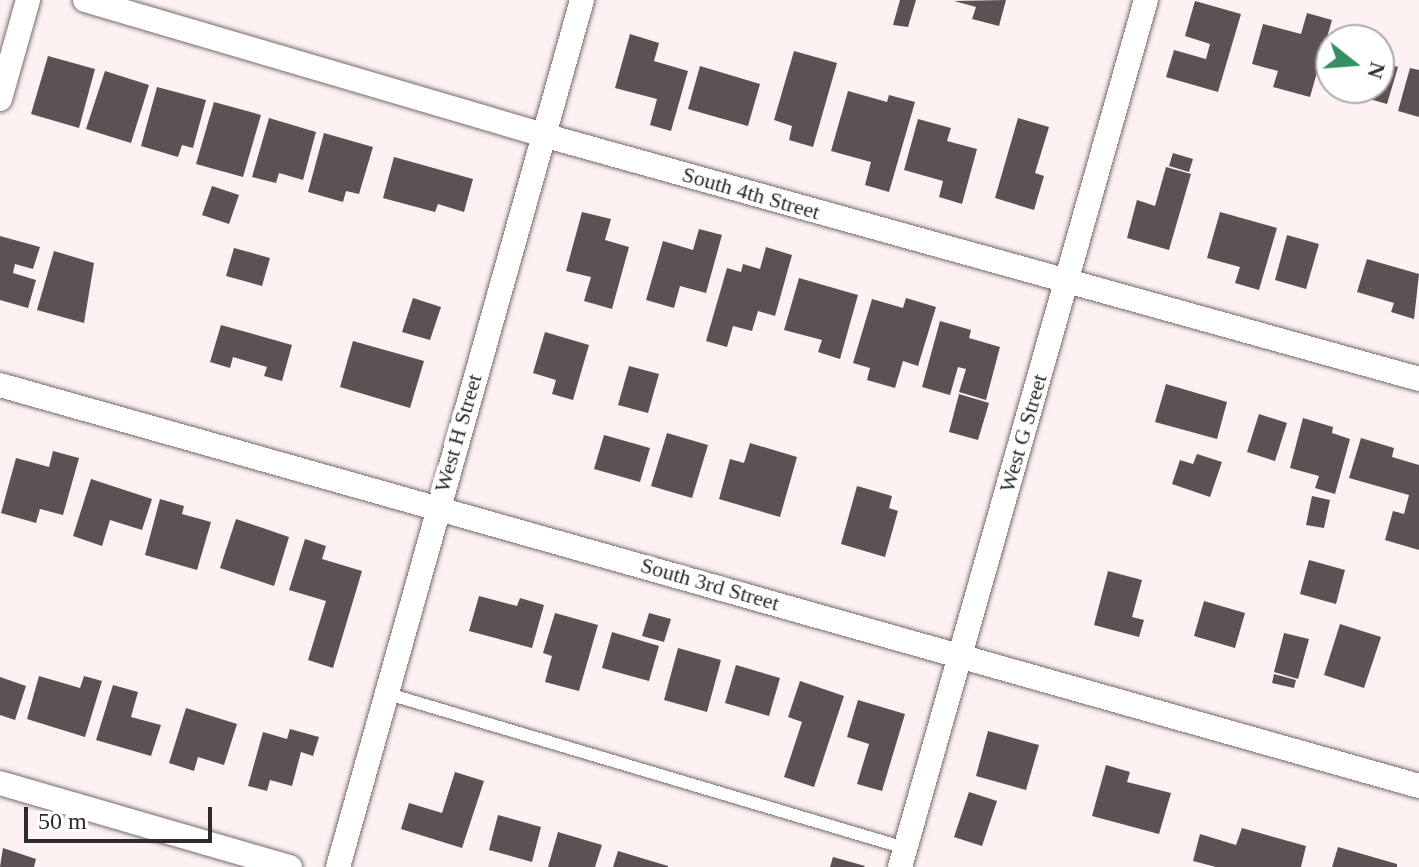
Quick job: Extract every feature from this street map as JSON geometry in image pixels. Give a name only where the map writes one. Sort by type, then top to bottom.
[{"type":"street","points":[[0,99],[28,0]]},
{"type":"street","name":"South 4th Street","points":[[85,0],[543,135],[1419,379]]},
{"type":"street","name":"West H Street","points":[[338,867],[582,0]]},
{"type":"street","name":"West G Street","points":[[903,858],[1146,0]]},
{"type":"street","name":"South 3rd Street","points":[[0,385],[1419,786]]},
{"type":"street","points":[[0,783],[290,867]]},
{"type":"lane","points":[[385,693],[903,858]]},
{"type":"building","points":[[900,0],[916,0],[908,27],[893,25]]},
{"type":"building","points":[[1006,0],[999,26],[972,19],[976,7],[954,1]]},
{"type":"building","points":[[1195,1],[1241,14],[1218,92],[1166,77],[1174,50],[1206,59],[1210,44],[1185,36]]},
{"type":"building","points":[[1307,13],[1332,20],[1331,24],[1315,24],[1315,80],[1310,97],[1273,87],[1278,71],[1252,64],[1263,24],[1301,34]]},
{"type":"building","points":[[630,34],[659,43],[654,61],[688,71],[671,131],[650,125],[657,99],[615,88]]},
{"type":"building","points":[[794,51],[837,63],[813,147],[789,140],[792,126],[774,120]]},
{"type":"building","points":[[48,56],[95,69],[79,128],[31,114]]},
{"type":"building","points":[[700,66],[760,84],[748,126],[688,109]]},
{"type":"building","points":[[1410,68],[1419,70],[1419,117],[1398,111]]},
{"type":"building","points":[[105,71],[149,85],[131,143],[86,129]]},
{"type":"building","points":[[157,87],[206,100],[193,148],[182,145],[178,157],[141,146]]},
{"type":"building","points":[[848,91],[887,102],[889,95],[915,102],[889,192],[865,185],[871,162],[831,151]]},
{"type":"building","points":[[214,102],[261,115],[243,177],[196,164]]},
{"type":"building","points":[[269,118],[316,132],[303,180],[279,173],[276,183],[252,177]]},
{"type":"building","points":[[1018,118],[1049,127],[1035,173],[1044,176],[1034,210],[995,198]]},
{"type":"building","points":[[918,119],[951,128],[947,141],[977,149],[962,204],[939,197],[943,181],[904,170]]},
{"type":"building","points":[[324,133],[373,147],[359,194],[346,191],[343,202],[308,192]]},
{"type":"building","points":[[1173,153],[1193,159],[1189,172],[1169,166]]},
{"type":"building","points":[[394,157],[473,179],[464,212],[438,204],[435,212],[383,198]]},
{"type":"building","points":[[1166,167],[1191,174],[1169,250],[1127,238],[1137,200],[1155,206]]},
{"type":"building","points":[[212,186],[239,195],[229,224],[202,215]]},
{"type":"building","points":[[582,212],[611,219],[605,240],[629,247],[612,309],[584,301],[591,277],[566,271]]},
{"type":"building","points":[[1220,212],[1277,228],[1259,290],[1235,283],[1240,267],[1207,258]]},
{"type":"building","points":[[699,229],[722,235],[706,293],[680,286],[674,308],[646,300],[663,241],[693,250]]},
{"type":"building","points":[[1287,235],[1319,244],[1306,289],[1275,280]]},
{"type":"building","points":[[0,236],[40,247],[33,269],[15,264],[13,273],[36,280],[28,308],[0,300]]},
{"type":"building","points":[[766,247],[792,255],[775,316],[758,311],[752,331],[733,326],[727,347],[706,341],[727,268],[741,272],[743,264],[760,269]]},
{"type":"building","points":[[234,248],[270,258],[262,286],[226,276]]},
{"type":"building","points":[[54,251],[94,263],[84,323],[37,310]]},
{"type":"building","points":[[1367,259],[1419,274],[1414,319],[1391,312],[1394,303],[1357,292]]},
{"type":"building","points":[[799,278],[858,295],[840,359],[818,352],[822,340],[784,330]]},
{"type":"building","points":[[413,298],[441,307],[430,340],[402,332]]},
{"type":"building","points":[[906,298],[936,307],[918,366],[903,361],[895,388],[867,380],[870,368],[853,363],[872,299],[903,308]]},
{"type":"building","points":[[940,321],[971,330],[969,338],[1000,347],[986,400],[959,392],[966,369],[958,367],[950,395],[922,387]]},
{"type":"building","points":[[221,325],[292,345],[282,381],[264,376],[267,367],[233,357],[230,368],[210,362]]},
{"type":"building","points":[[545,332],[589,345],[573,400],[552,394],[556,380],[533,373]]},
{"type":"building","points":[[353,341],[424,361],[410,408],[340,387]]},
{"type":"building","points":[[629,366],[659,374],[648,413],[618,405]]},
{"type":"building","points":[[1166,384],[1227,402],[1217,439],[1155,422]]},
{"type":"building","points":[[959,394],[989,403],[978,440],[949,432]]},
{"type":"building","points":[[1259,414],[1287,423],[1275,461],[1247,452]]},
{"type":"building","points":[[1303,418],[1333,427],[1332,433],[1350,439],[1335,494],[1315,488],[1319,476],[1290,468]]},
{"type":"building","points":[[667,433],[708,445],[692,498],[651,486]]},
{"type":"building","points":[[604,435],[650,448],[640,482],[594,469]]},
{"type":"building","points":[[1361,438],[1394,448],[1392,457],[1419,465],[1419,550],[1385,540],[1393,511],[1404,514],[1409,495],[1349,478]]},
{"type":"building","points":[[750,443],[797,457],[780,517],[719,499],[730,459],[744,463]]},
{"type":"building","points":[[53,451],[79,458],[63,515],[40,509],[36,523],[1,513],[16,458],[49,467]]},
{"type":"building","points":[[1197,454],[1222,462],[1210,497],[1172,484],[1180,460],[1193,464]]},
{"type":"building","points":[[91,479],[152,499],[142,530],[110,520],[102,546],[73,536]]},
{"type":"building","points":[[857,486],[892,496],[889,508],[898,511],[885,557],[841,544]]},
{"type":"building","points":[[1312,496],[1330,500],[1324,528],[1306,525]]},
{"type":"building","points":[[160,499],[184,506],[182,514],[211,522],[197,570],[145,555]]},
{"type":"building","points":[[236,519],[289,537],[274,586],[220,568]]},
{"type":"building","points":[[305,539],[326,546],[322,559],[362,571],[333,668],[308,660],[326,601],[289,590]]},
{"type":"building","points":[[1309,560],[1345,570],[1336,604],[1300,594]]},
{"type":"building","points":[[1108,571],[1142,580],[1132,617],[1144,620],[1139,637],[1094,625]]},
{"type":"building","points":[[479,596],[517,606],[520,598],[544,605],[532,648],[469,631]]},
{"type":"building","points":[[1204,601],[1245,613],[1235,648],[1194,636]]},
{"type":"building","points":[[555,613],[598,625],[579,691],[545,682],[552,656],[543,653]]},
{"type":"building","points":[[649,613],[671,619],[664,642],[642,636]]},
{"type":"building","points":[[1340,624],[1381,637],[1364,688],[1324,675]]},
{"type":"building","points":[[612,632],[659,646],[649,681],[602,668]]},
{"type":"building","points":[[1284,633],[1309,639],[1298,679],[1274,672]]},
{"type":"building","points":[[678,648],[721,660],[707,712],[664,700]]},
{"type":"building","points":[[736,665],[780,678],[769,716],[725,703]]},
{"type":"building","points":[[1274,674],[1296,680],[1294,688],[1272,683]]},
{"type":"building","points":[[39,676],[80,688],[84,676],[102,681],[85,737],[27,719]]},
{"type":"building","points":[[0,677],[26,686],[15,720],[0,715]]},
{"type":"building","points":[[800,681],[844,696],[814,787],[784,777],[802,722],[788,717]]},
{"type":"building","points":[[113,685],[138,692],[131,717],[161,725],[151,756],[96,740]]},
{"type":"building","points":[[858,700],[905,714],[882,791],[857,784],[869,744],[847,737]]},
{"type":"building","points":[[186,708],[237,724],[224,765],[198,757],[194,771],[169,763]]},
{"type":"building","points":[[290,729],[319,737],[313,756],[301,752],[292,786],[270,780],[267,791],[248,786],[263,732],[287,739]]},
{"type":"building","points":[[988,731],[1039,745],[1026,790],[976,776]]},
{"type":"building","points":[[1106,765],[1130,772],[1127,782],[1171,793],[1159,834],[1092,816]]},
{"type":"building","points":[[455,772],[484,781],[462,848],[401,829],[409,803],[442,813]]},
{"type":"building","points":[[969,792],[997,801],[982,846],[954,837]]},
{"type":"building","points":[[498,815],[541,827],[532,862],[489,850]]},
{"type":"building","points":[[1242,828],[1306,846],[1301,867],[1216,867],[1193,861],[1200,834],[1236,845]]},
{"type":"building","points":[[558,832],[602,845],[595,867],[548,867]]},
{"type":"building","points":[[1338,847],[1397,864],[1397,867],[1332,867]]},
{"type":"building","points":[[3,848],[36,859],[34,867],[0,867]]},
{"type":"building","points":[[618,851],[668,866],[668,867],[613,867]]},
{"type":"building","points":[[833,857],[865,866],[830,867]]}]
